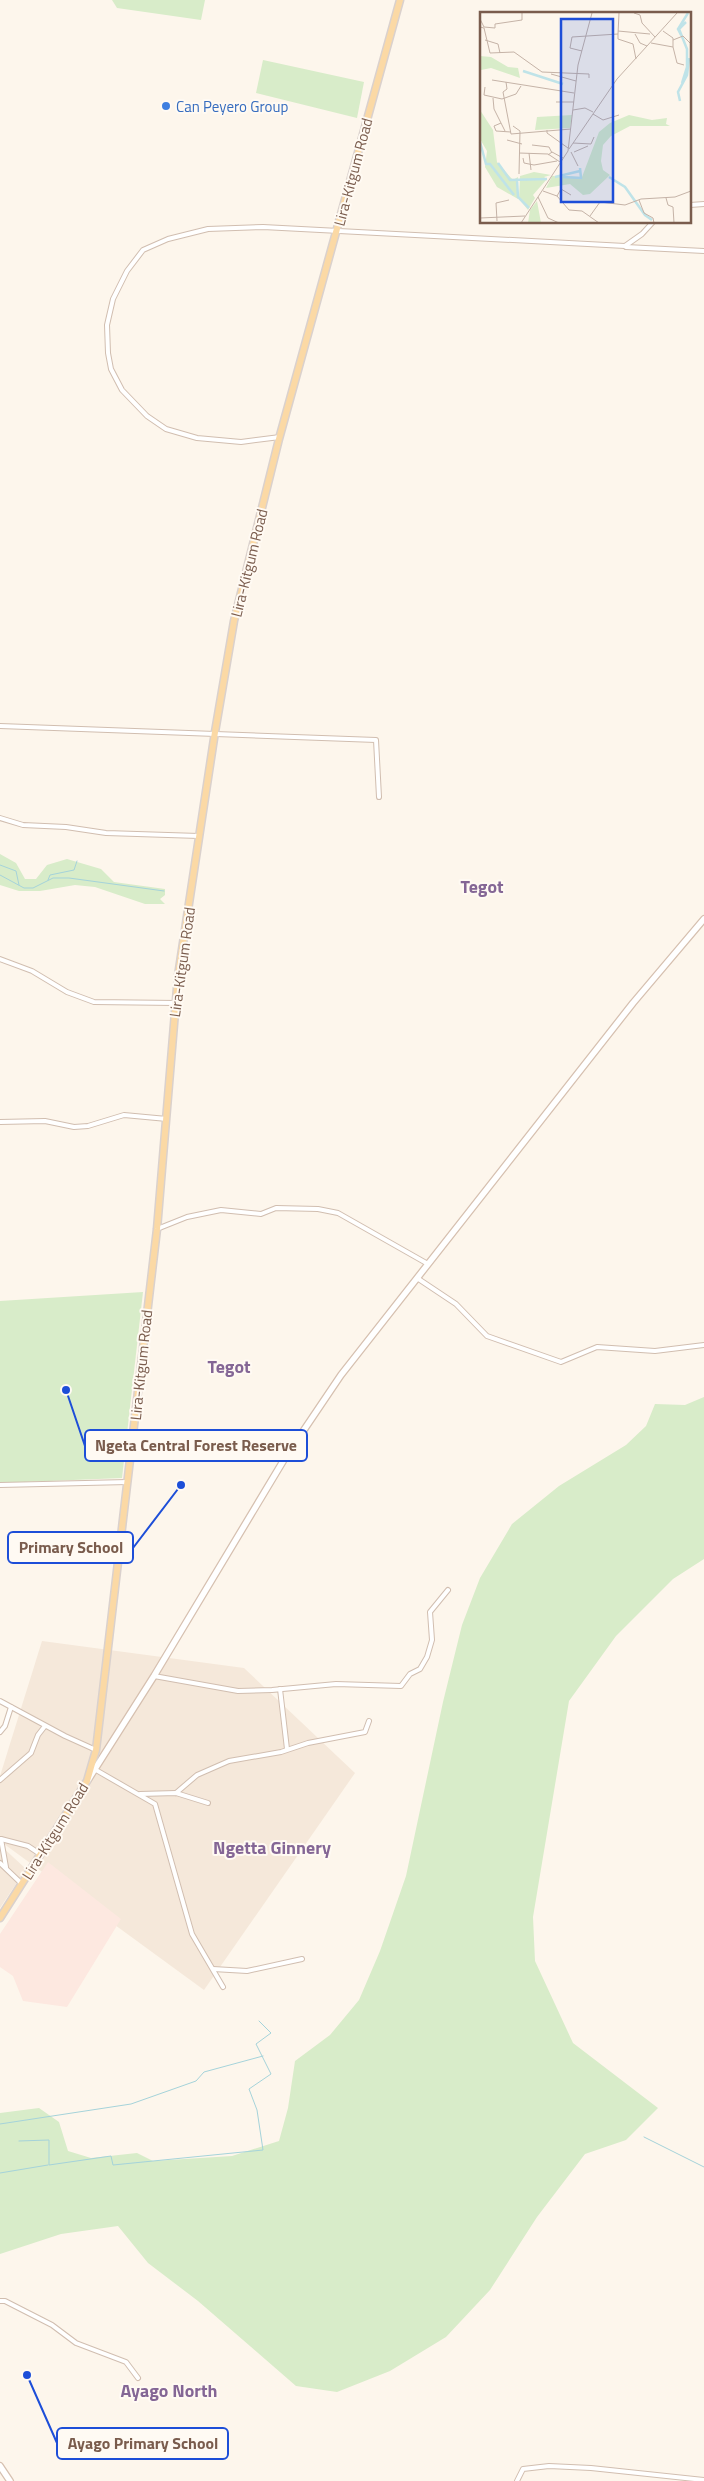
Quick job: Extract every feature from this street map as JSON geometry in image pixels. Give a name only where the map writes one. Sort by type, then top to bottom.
[{"type":"main road","name":"Lira-Kitgum Road","points":[[0,1918],[88,1781],[96,1750],[157,1229],[176,1003],[199,836],[234,621],[280,437],[400,0]]},
{"type":"main road","points":[[88,1781],[154,1676],[285,1458],[364,1344],[633,1003],[704,919]]},
{"type":"main road","points":[[0,2466],[10,2481]]},
{"type":"street","points":[[625,246],[642,234],[651,224]]},
{"type":"street","points":[[280,437],[241,442],[197,438],[166,429],[147,416],[122,390],[111,369],[106,325],[113,299],[127,271],[143,250],[168,239],[211,229],[263,227],[336,233],[704,251]]},
{"type":"street","points":[[0,726],[215,732],[253,736],[376,740],[379,797]]},
{"type":"street","points":[[0,818],[23,825],[66,827],[106,833],[199,836]]},
{"type":"street","points":[[0,959],[32,971],[67,992],[94,1002],[176,1003]]},
{"type":"street","points":[[1,1120],[45,1121],[74,1127],[88,1126],[124,1115],[167,1119]]},
{"type":"street","points":[[157,1229],[187,1217],[221,1210],[261,1214],[276,1208],[318,1209],[338,1213],[428,1264]]},
{"type":"street","points":[[417,1278],[456,1304],[486,1336],[561,1362],[597,1347],[655,1351],[704,1345]]},
{"type":"street","points":[[0,1485],[128,1482]]},
{"type":"street","points":[[154,1676],[238,1691],[336,1684],[401,1686],[410,1674],[420,1669],[426,1657],[432,1640],[430,1612],[448,1590]]},
{"type":"street","points":[[280,1689],[287,1749]]},
{"type":"street","points":[[0,1701],[45,1726],[96,1750]]},
{"type":"street","points":[[0,1732],[5,1726],[11,1707]]},
{"type":"street","points":[[176,1793],[196,1775],[229,1761],[287,1749],[308,1742],[365,1732],[369,1722]]},
{"type":"street","points":[[0,1780],[30,1754],[38,1734],[45,1726]]},
{"type":"street","points":[[96,1770],[152,1800],[158,1808],[192,1934],[223,1987]]},
{"type":"street","points":[[138,1794],[176,1793],[208,1803]]},
{"type":"street","points":[[6,1867],[1,1838],[28,1846],[40,1854]]},
{"type":"street","points":[[0,1863],[22,1884]]},
{"type":"street","points":[[213,1969],[247,1971],[302,1960]]},
{"type":"street","points":[[0,2301],[5,2301],[44,2321],[76,2342],[126,2362],[138,2378]]},
{"type":"street","points":[[517,2481],[524,2469],[549,2466],[591,2468],[704,2480]]},
{"type":"shaded area","points":[[42,1641],[244,1668],[355,1773],[204,1990],[0,1841],[0,1776]]},
{"type":"shaded area","points":[[0,1845],[26,1869],[0,1908]]},
{"type":"shaded area","points":[[48,1862],[121,1919],[67,2007],[23,2001],[13,1976],[0,1967],[0,1934]]},
{"type":"green space","points":[[112,0],[205,0],[201,20],[117,8]]},
{"type":"green space","points":[[263,60],[364,82],[357,118],[256,93]]},
{"type":"green space","points":[[0,854],[16,863],[25,879],[36,879],[47,865],[67,859],[101,869],[114,882],[165,889],[165,895],[160,899],[165,904],[145,904],[95,887],[75,885],[40,891],[19,891],[0,885]]},
{"type":"green space","points":[[143,1292],[122,1478],[0,1483],[0,1301]]},
{"type":"green space","points":[[704,1397],[704,1559],[673,1579],[616,1636],[569,1701],[533,1917],[535,1961],[573,2043],[658,2108],[626,2140],[585,2154],[537,2217],[490,2290],[446,2337],[390,2371],[337,2392],[296,2386],[198,2301],[148,2263],[118,2226],[61,2234],[0,2254],[0,2113],[39,2108],[59,2122],[68,2151],[91,2158],[137,2153],[153,2161],[232,2156],[279,2141],[288,2108],[295,2061],[330,2035],[359,2000],[380,1951],[406,1876],[443,1702],[462,1625],[480,1578],[512,1524],[559,1486],[626,1445],[646,1426],[655,1404],[685,1405]]},
{"type":"waterway","points":[[48,880],[50,875],[74,870],[77,861]]},
{"type":"waterway","points":[[0,865],[16,871],[19,885]]},
{"type":"waterway","points":[[0,875],[24,888],[33,888],[53,878],[69,878],[164,891]]},
{"type":"waterway","points":[[19,2141],[49,2140],[49,2165],[111,2156],[113,2165],[263,2150],[257,2110],[249,2089],[271,2074],[256,2044],[271,2033],[259,2021]]},
{"type":"waterway","points":[[0,2124],[131,2104],[196,2081],[204,2072],[263,2056]]},
{"type":"waterway","points":[[644,2137],[704,2167]]},
{"type":"waterway","points":[[0,2173],[48,2165]]},
{"type":"place","name":"Can Peyero Group","points":[[166,106]]},
{"type":"place","name":"Ngeta Central Forest Reserve","points":[[66,1390]]},
{"type":"place","name":"Primary School","points":[[181,1485]]},
{"type":"place","name":"Ayago Primary School","points":[[27,2375]]},
{"type":"district","name":"Tegot","points":[[482,886]]},
{"type":"district","name":"Tegot","points":[[229,1366]]},
{"type":"district","name":"Ngetta Ginnery","points":[[272,1847]]},
{"type":"district","name":"Ayago North","points":[[169,2390]]}]
